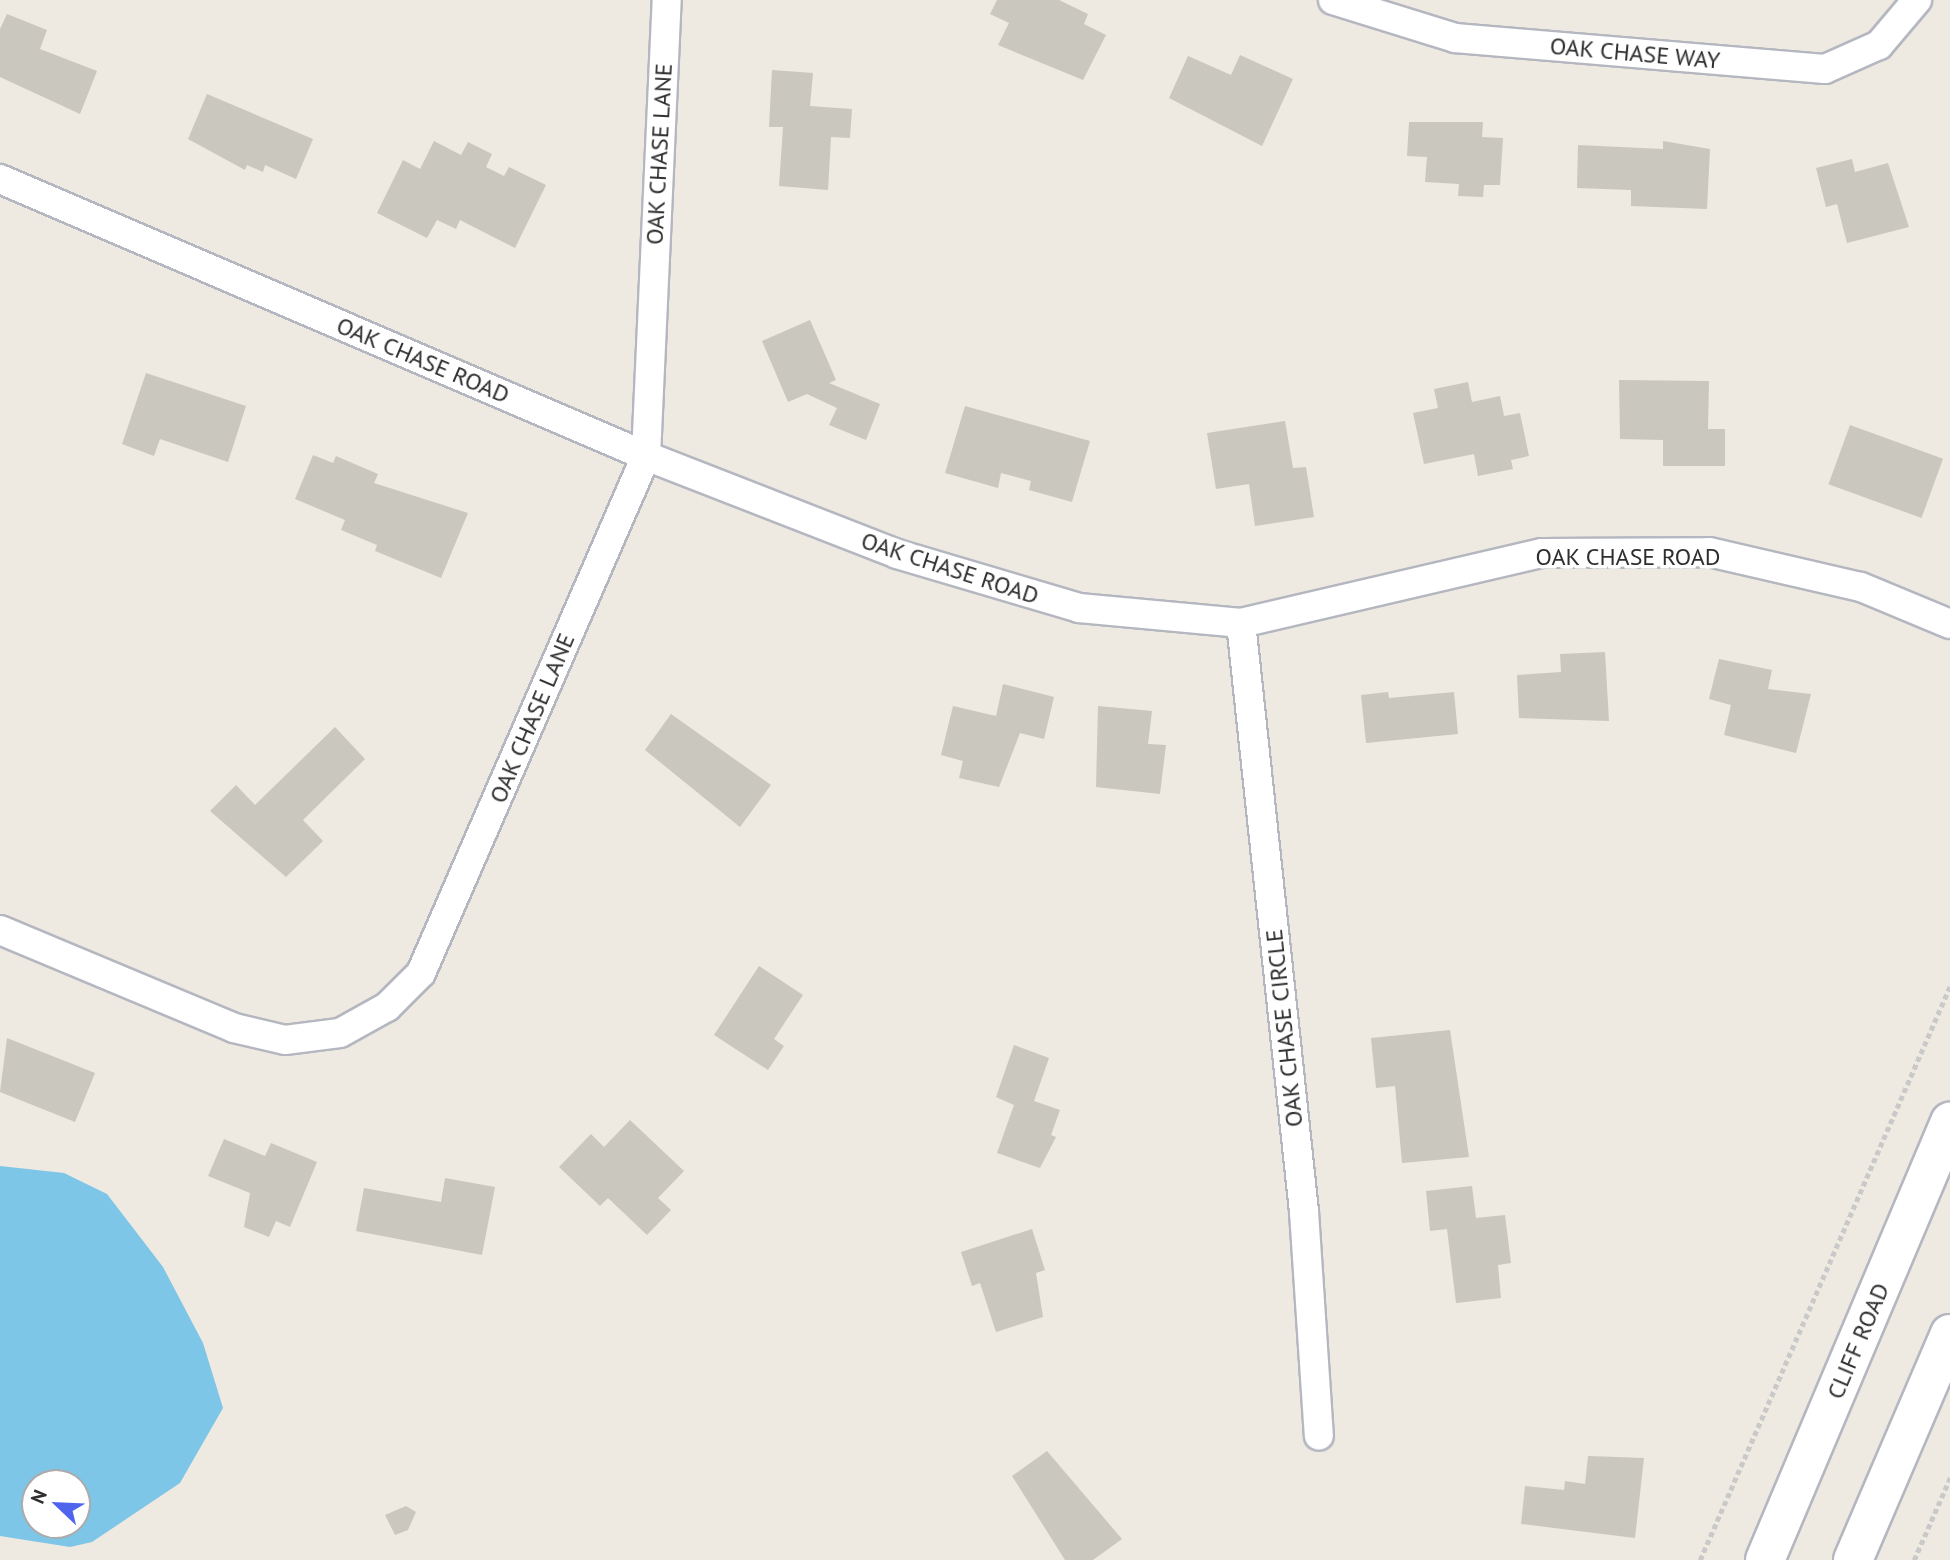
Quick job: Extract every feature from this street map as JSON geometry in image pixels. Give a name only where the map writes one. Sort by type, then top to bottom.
[{"type":"main road","name":"CLIFF ROAD","points":[[1765,1560],[1950,1121]]},
{"type":"main road","points":[[1853,1560],[1950,1334]]},
{"type":"street","name":"OAK CHASE LANE","points":[[0,930],[234,1028],[285,1040],[340,1033],[387,1007],[421,973],[646,456],[667,0]]},
{"type":"street","name":"OAK CHASE WAY","points":[[1333,0],[1455,38],[1825,69],[1880,46],[1917,0]]},
{"type":"street","name":"OAK CHASE ROAD","points":[[0,180],[646,456],[897,554],[1079,608],[1241,623],[1542,553],[1709,552],[1861,587],[1950,624]]},
{"type":"street","name":"OAK CHASE CIRCLE","points":[[1241,623],[1304,1212],[1319,1435]]},
{"type":"path","points":[[1700,1560],[1950,986]]},
{"type":"path","points":[[1914,1560],[1950,1478]]},
{"type":"water","points":[[0,1166],[64,1173],[107,1194],[163,1267],[203,1343],[223,1408],[180,1483],[92,1542],[70,1547],[0,1536]]},
{"type":"building","points":[[997,0],[1059,0],[1088,14],[1084,24],[1106,35],[1083,80],[998,45],[1009,23],[990,14]]},
{"type":"building","points":[[7,14],[47,30],[40,49],[97,71],[80,114],[0,77],[0,29]]},
{"type":"building","points":[[1240,55],[1293,79],[1262,146],[1169,98],[1188,56],[1231,75]]},
{"type":"building","points":[[772,70],[813,73],[810,106],[852,109],[850,138],[831,137],[828,190],[779,186],[783,127],[769,127]]},
{"type":"building","points":[[207,94],[313,139],[296,179],[265,165],[263,172],[247,165],[245,170],[188,139]]},
{"type":"building","points":[[1409,122],[1483,122],[1482,137],[1503,138],[1500,185],[1484,185],[1483,197],[1458,196],[1459,184],[1425,182],[1427,157],[1407,156]]},
{"type":"building","points":[[434,141],[461,155],[468,142],[492,154],[486,167],[504,176],[509,167],[546,185],[515,248],[460,220],[456,229],[437,220],[427,238],[377,213],[403,160],[420,169]]},
{"type":"building","points":[[1663,141],[1710,149],[1707,209],[1631,206],[1631,190],[1577,188],[1578,145],[1663,149]]},
{"type":"building","points":[[1852,159],[1855,172],[1888,163],[1909,227],[1847,243],[1837,204],[1826,207],[1816,168]]},
{"type":"building","points":[[810,320],[836,380],[829,383],[880,404],[866,440],[829,425],[837,408],[807,394],[788,402],[762,341]]},
{"type":"building","points":[[146,373],[246,406],[228,462],[160,439],[154,456],[122,444]]},
{"type":"building","points":[[1619,380],[1709,381],[1708,429],[1725,429],[1725,466],[1663,466],[1663,440],[1620,439]]},
{"type":"building","points":[[1468,382],[1472,402],[1500,396],[1504,416],[1520,413],[1529,456],[1511,460],[1513,469],[1478,476],[1474,454],[1424,464],[1413,413],[1438,408],[1434,389]]},
{"type":"building","points":[[965,406],[1090,441],[1072,502],[1029,490],[1031,481],[1001,473],[998,488],[945,473]]},
{"type":"building","points":[[1285,421],[1293,468],[1306,467],[1314,517],[1255,526],[1249,484],[1216,489],[1207,433]]},
{"type":"building","points":[[1850,425],[1943,459],[1921,518],[1828,484]]},
{"type":"building","points":[[313,455],[333,463],[336,456],[378,474],[374,483],[468,513],[441,578],[375,551],[377,545],[341,530],[345,520],[295,499]]},
{"type":"building","points":[[1605,652],[1609,721],[1519,718],[1517,675],[1561,672],[1560,654]]},
{"type":"building","points":[[1719,659],[1772,670],[1768,689],[1811,694],[1796,753],[1724,735],[1731,705],[1709,699]]},
{"type":"building","points":[[1003,684],[1054,697],[1044,739],[1020,733],[999,787],[959,778],[963,761],[941,755],[953,706],[996,716]]},
{"type":"building","points":[[1388,692],[1389,698],[1454,692],[1458,734],[1366,743],[1361,695]]},
{"type":"building","points":[[1098,706],[1152,711],[1148,744],[1166,745],[1160,794],[1096,787]]},
{"type":"building","points":[[671,714],[771,785],[740,827],[645,750]]},
{"type":"building","points":[[335,727],[365,759],[303,820],[323,841],[286,877],[210,811],[236,785],[255,805]]},
{"type":"building","points":[[759,966],[803,995],[774,1039],[784,1046],[768,1070],[714,1035]]},
{"type":"building","points":[[1450,1030],[1469,1157],[1402,1163],[1395,1086],[1376,1088],[1371,1038]]},
{"type":"building","points":[[7,1038],[95,1073],[75,1122],[0,1092]]},
{"type":"building","points":[[1014,1045],[1049,1058],[1034,1101],[1060,1110],[1051,1135],[1056,1137],[1040,1168],[997,1153],[1014,1105],[996,1097]]},
{"type":"building","points":[[630,1120],[684,1171],[658,1198],[671,1210],[647,1235],[608,1198],[600,1206],[559,1167],[591,1134],[604,1147]]},
{"type":"building","points":[[224,1139],[265,1156],[271,1143],[317,1162],[290,1227],[276,1221],[269,1237],[244,1227],[250,1193],[208,1176]]},
{"type":"building","points":[[445,1178],[495,1187],[482,1255],[356,1231],[364,1188],[441,1202]]},
{"type":"building","points":[[1472,1186],[1476,1218],[1505,1215],[1511,1263],[1498,1265],[1501,1298],[1456,1303],[1447,1229],[1430,1231],[1426,1191]]},
{"type":"building","points":[[1032,1229],[1045,1270],[1036,1273],[1043,1317],[996,1332],[980,1283],[972,1286],[961,1252]]},
{"type":"building","points":[[1047,1451],[1122,1539],[1093,1560],[1065,1560],[1012,1476]]},
{"type":"building","points":[[1588,1456],[1644,1458],[1635,1538],[1521,1524],[1525,1486],[1564,1490],[1565,1481],[1585,1484]]},
{"type":"building","points":[[406,1506],[416,1512],[408,1530],[395,1535],[385,1515]]}]
